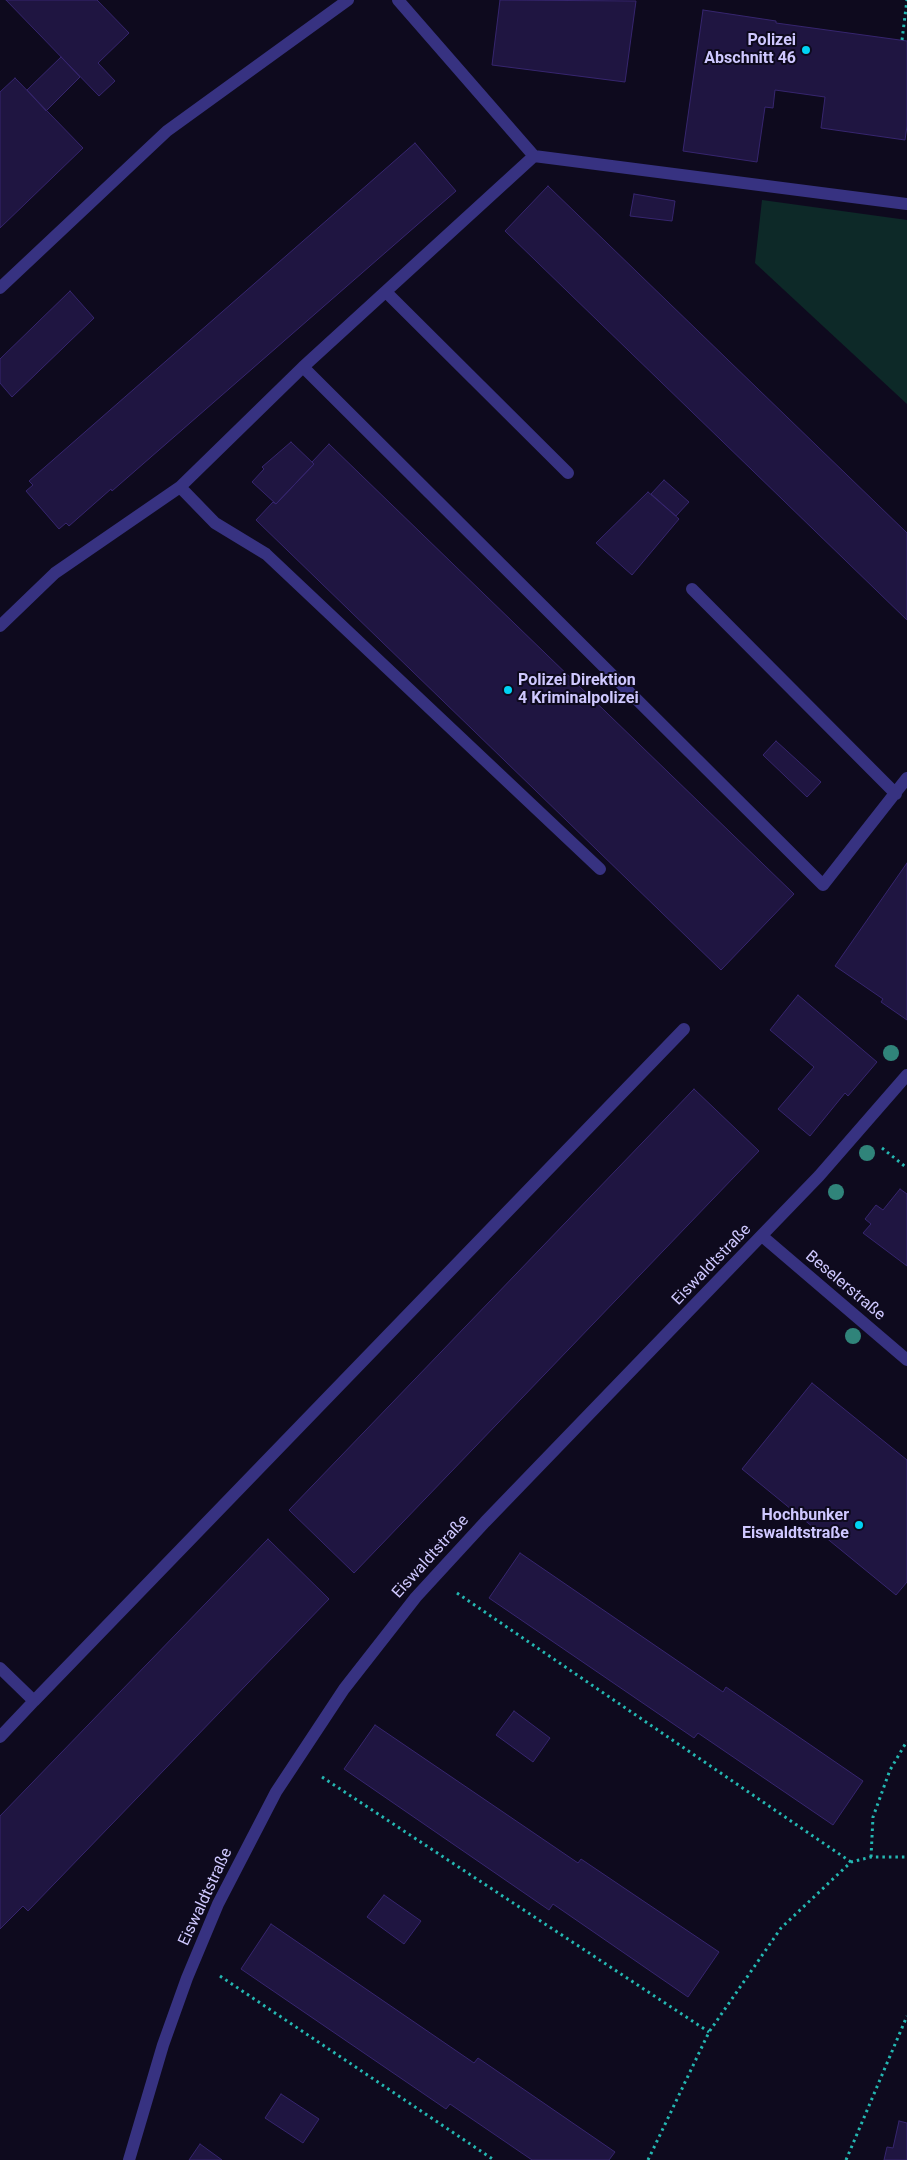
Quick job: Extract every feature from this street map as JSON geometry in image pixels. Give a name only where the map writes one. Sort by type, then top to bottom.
[{"type":"street","points":[[0,288],[167,131],[348,0]]},
{"type":"street","points":[[398,0],[534,156],[907,204]]},
{"type":"street","points":[[0,626],[55,573],[180,487],[303,367],[534,156]]},
{"type":"street","points":[[386,292],[568,473]]},
{"type":"street","points":[[303,367],[823,885],[907,778]]},
{"type":"street","points":[[180,487],[215,523],[266,554],[600,869]]},
{"type":"street","points":[[692,589],[896,794]]},
{"type":"street","points":[[0,1737],[684,1029]]},
{"type":"street","name":"Eiswaldtstraße","points":[[129,2160],[163,2045],[187,1978],[218,1904],[276,1792],[344,1689],[416,1597],[466,1542],[819,1176],[907,1075]]},
{"type":"street","name":"Beselerstraße","points":[[762,1236],[907,1360]]},
{"type":"street","points":[[0,1668],[34,1701]]},
{"type":"path","points":[[902,40],[907,0]]},
{"type":"path","points":[[882,1148],[907,1168]]},
{"type":"path","points":[[457,1593],[850,1862]]},
{"type":"path","points":[[871,1857],[873,1817],[890,1770],[907,1741]]},
{"type":"path","points":[[322,1777],[709,2032]]},
{"type":"path","points":[[648,2160],[709,2032],[781,1928],[850,1862],[871,1857],[907,1857]]},
{"type":"path","points":[[220,1976],[494,2160]]},
{"type":"path","points":[[846,2160],[907,2016]]},
{"type":"green space","points":[[762,200],[907,220],[907,404],[755,263]]},
{"type":"building","points":[[6,0],[97,0],[129,33],[98,63],[115,81],[99,96]]},
{"type":"building","points":[[500,0],[636,1],[625,82],[492,65]]},
{"type":"building","points":[[703,10],[776,21],[776,23],[907,41],[907,126],[905,140],[821,128],[825,97],[775,90],[773,108],[765,107],[757,162],[683,151]]},
{"type":"building","points":[[61,57],[80,77],[46,111],[27,90]]},
{"type":"building","points":[[15,78],[83,148],[0,228],[0,92]]},
{"type":"building","points":[[415,143],[456,191],[112,491],[111,489],[69,526],[66,523],[59,529],[26,491],[33,485],[29,481]]},
{"type":"building","points":[[548,186],[907,533],[907,620],[505,231]]},
{"type":"building","points":[[634,194],[675,201],[672,221],[630,216]]},
{"type":"building","points":[[70,291],[94,318],[12,397],[0,383],[0,359]]},
{"type":"building","points":[[291,442],[314,464],[276,504],[252,482],[264,469],[262,467]]},
{"type":"building","name":"Polizei Direktion 4 Kriminalpolizei","points":[[329,444],[794,894],[721,970],[256,520],[273,502],[276,504],[314,464],[312,462]]},
{"type":"building","points":[[664,480],[689,502],[676,516],[651,494]]},
{"type":"building","points":[[648,492],[679,519],[632,575],[596,543]]},
{"type":"building","points":[[776,741],[821,782],[807,797],[763,755]]},
{"type":"building","points":[[907,863],[907,1020],[881,1002],[883,999],[835,966]]},
{"type":"building","points":[[798,995],[877,1062],[848,1096],[845,1093],[810,1136],[778,1109],[814,1067],[770,1030]]},
{"type":"building","points":[[694,1089],[759,1151],[354,1573],[289,1510]]},
{"type":"building","points":[[900,1189],[907,1194],[907,1266],[863,1233],[871,1224],[865,1219],[876,1205],[883,1210]]},
{"type":"building","name":"Hochbunker Eiswaldtstraße","points":[[812,1383],[907,1460],[907,1582],[896,1595],[742,1469]]},
{"type":"building","points":[[268,1539],[329,1599],[28,1911],[23,1906],[0,1929],[0,1816]]},
{"type":"building","points":[[520,1553],[723,1692],[726,1687],[863,1781],[833,1825],[698,1733],[694,1738],[489,1598]]},
{"type":"building","points":[[514,1711],[550,1738],[533,1762],[496,1735]]},
{"type":"building","points":[[375,1725],[578,1863],[581,1859],[719,1952],[688,1997],[553,1904],[549,1910],[344,1769]]},
{"type":"building","points":[[384,1895],[421,1921],[404,1944],[367,1917]]},
{"type":"building","points":[[271,1924],[474,2063],[478,2058],[615,2152],[609,2160],[532,2160],[450,2104],[446,2109],[241,1969]]},
{"type":"building","points":[[281,2094],[319,2119],[303,2143],[265,2118]]},
{"type":"building","points":[[899,2121],[907,2123],[907,2160],[884,2160],[887,2147],[893,2148]]},
{"type":"building","points":[[200,2144],[222,2160],[189,2160]]},
{"type":"place","name":"Polizei Abschnitt 46","points":[[806,50]]},
{"type":"place","name":"Polizei Direktion 4 Kriminalpolizei","points":[[508,690]]},
{"type":"place","name":"Hochbunker Eiswaldtstraße","points":[[859,1525]]}]
